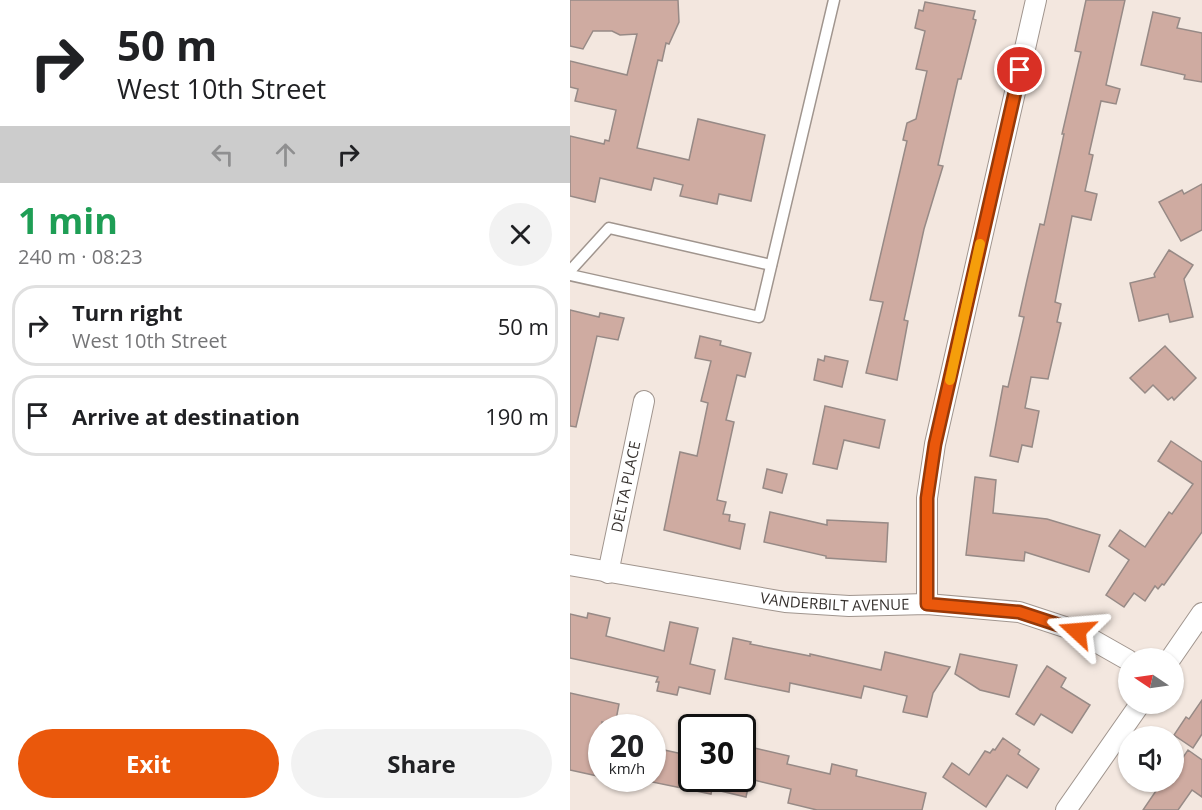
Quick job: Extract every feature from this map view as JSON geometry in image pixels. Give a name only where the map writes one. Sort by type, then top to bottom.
[{"type":"street","points":[[927,604],[927,498],[935,444],[1036,0]]},
{"type":"street","name":"DELTA PLACE","points":[[608,573],[644,401]]},
{"type":"street","name":"VANDERBILT AVENUE","points":[[570,565],[785,602],[849,606],[927,604],[1019,612],[1077,631],[1118,654]]},
{"type":"street","points":[[1178,648],[1202,613]]},
{"type":"street","points":[[1066,810],[1133,714]]},
{"type":"lane","points":[[771,265],[609,228],[570,273],[759,316],[834,0]]},
{"type":"building","points":[[570,0],[678,0],[679,22],[669,44],[666,43],[662,61],[658,60],[637,148],[689,160],[698,119],[765,135],[751,201],[719,194],[717,204],[680,196],[683,185],[654,178],[651,190],[600,178],[595,202],[570,196],[570,136],[604,144],[605,140],[609,141],[616,110],[575,101],[578,89],[570,87],[570,61],[627,75],[637,34],[620,35],[612,31],[593,31],[583,49],[570,46]]},
{"type":"building","points":[[1086,0],[1125,0],[1106,85],[1120,89],[1116,104],[1101,101],[1089,154],[1093,155],[1085,191],[1097,194],[1091,220],[1072,216],[1055,302],[1061,304],[1057,322],[1061,323],[1048,379],[1031,377],[1025,408],[1039,411],[1032,447],[1022,445],[1018,462],[990,456],[1003,386],[1008,387],[1024,317],[1019,316],[1027,280],[1040,224],[1044,225],[1064,134],[1062,134],[1081,52],[1075,51]]},
{"type":"building","points":[[925,2],[975,11],[973,19],[976,20],[961,79],[958,79],[938,165],[943,166],[924,229],[904,320],[908,321],[897,380],[866,373],[883,302],[870,300],[907,141],[903,140],[907,123],[916,119],[927,71],[916,69],[925,31],[915,28],[919,10],[923,11]]},
{"type":"building","points":[[1153,12],[1180,18],[1177,28],[1202,33],[1202,82],[1184,79],[1185,75],[1141,65]]},
{"type":"building","points":[[1202,184],[1202,230],[1181,241],[1159,202],[1182,190],[1184,194]]},
{"type":"building","points":[[1169,250],[1193,265],[1184,279],[1193,317],[1170,322],[1168,314],[1139,321],[1130,283],[1155,277],[1154,274]]},
{"type":"building","points":[[570,310],[599,317],[600,313],[624,318],[618,340],[597,336],[576,427],[570,426]]},
{"type":"building","points":[[700,336],[721,341],[720,345],[751,353],[745,377],[737,375],[726,420],[734,422],[717,500],[726,502],[723,514],[730,515],[729,521],[745,524],[740,549],[664,530],[680,452],[697,456],[708,403],[701,401],[711,361],[695,358]]},
{"type":"building","points":[[1165,346],[1196,378],[1174,400],[1172,397],[1168,400],[1153,385],[1145,393],[1130,378]]},
{"type":"building","points":[[825,356],[848,361],[842,387],[814,380],[818,359],[824,361]]},
{"type":"building","points":[[825,406],[885,420],[879,448],[844,440],[837,469],[813,464]]},
{"type":"building","points":[[1171,441],[1202,462],[1202,532],[1164,585],[1162,584],[1158,589],[1155,586],[1145,601],[1134,593],[1124,607],[1106,595],[1129,560],[1109,546],[1120,530],[1145,547],[1169,512],[1172,514],[1193,484],[1158,461]]},
{"type":"building","points":[[767,469],[787,474],[782,493],[763,488]]},
{"type":"building","points":[[975,477],[996,480],[993,513],[1047,519],[1100,535],[1089,572],[1025,552],[1024,561],[966,555]]},
{"type":"building","points":[[770,512],[827,525],[827,520],[888,523],[886,562],[826,558],[826,556],[764,542]]},
{"type":"building","points":[[588,613],[610,618],[606,636],[664,651],[670,622],[698,628],[690,664],[715,670],[710,694],[679,687],[677,695],[657,691],[658,677],[570,658],[570,614],[587,618]]},
{"type":"building","points":[[733,638],[751,642],[750,644],[810,656],[810,654],[881,670],[885,652],[950,667],[933,693],[927,717],[903,712],[907,696],[864,686],[861,698],[790,683],[789,692],[725,679]]},
{"type":"building","points":[[960,654],[1017,665],[1009,697],[980,690],[955,674]]},
{"type":"building","points":[[1047,666],[1066,678],[1061,687],[1090,705],[1072,733],[1041,714],[1034,725],[1016,714]]},
{"type":"building","points":[[570,693],[619,704],[617,714],[588,714],[588,774],[570,770]]},
{"type":"building","points":[[1202,700],[1202,734],[1193,748],[1184,742],[1184,726],[1180,726],[1186,717],[1189,719]]},
{"type":"building","points":[[1003,738],[1020,750],[1018,754],[1039,769],[1027,788],[1007,775],[986,807],[943,777],[952,763],[969,775],[985,751],[990,753],[993,749],[995,750]]},
{"type":"building","points":[[756,748],[789,756],[787,764],[830,774],[832,764],[857,770],[856,776],[926,793],[922,810],[817,810],[788,803],[791,789],[756,780]]},
{"type":"building","points":[[666,750],[678,753],[678,787],[666,785]]},
{"type":"building","points":[[1188,750],[1202,760],[1202,797],[1192,790],[1178,810],[1143,810],[1155,792],[1184,792],[1184,756]]},
{"type":"building","points":[[725,792],[747,792],[746,797]]},
{"type":"slow traffic","points":[[950,380],[980,244]]},
{"type":"route","points":[[1020,70],[935,444],[927,498],[927,604],[1019,612],[1077,631]]}]
